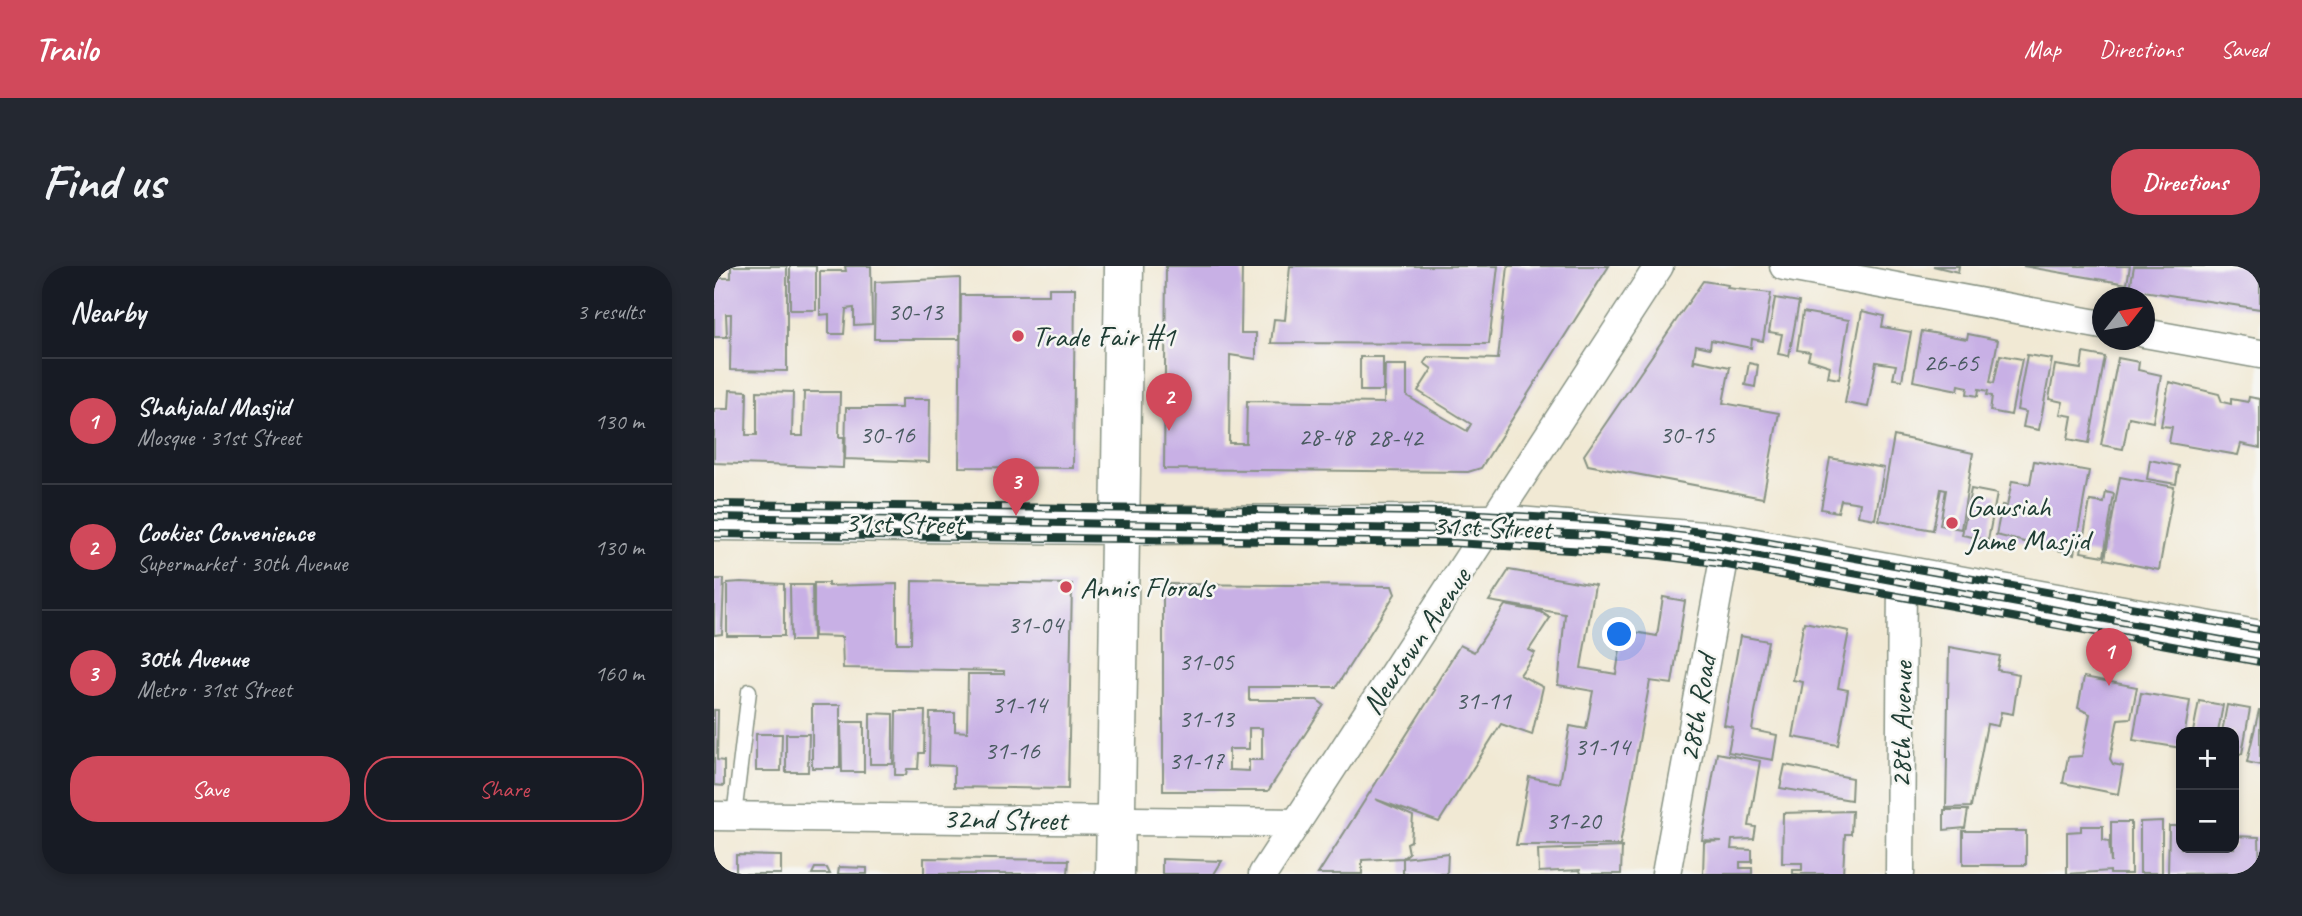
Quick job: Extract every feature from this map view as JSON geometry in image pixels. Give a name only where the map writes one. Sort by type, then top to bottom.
[{"type":"main road","points":[[1115,874],[1124,266]]},
{"type":"main road","name":"31st Street","points":[[714,521],[1122,525],[1493,524],[1727,543],[2260,640]]},
{"type":"street","name":"Newtown Avenue","points":[[1263,874],[1659,266]]},
{"type":"street","points":[[1784,266],[2092,323]]},
{"type":"street","points":[[2155,335],[2260,354]]},
{"type":"street","name":"28th Road","points":[[1666,874],[1727,543]]},
{"type":"street","name":"28th Avenue","points":[[1900,874],[1902,575]]},
{"type":"street","name":"32nd Street","points":[[724,816],[1295,823]]},
{"type":"lane","points":[[724,816],[749,691]]},
{"type":"building","points":[[731,266],[787,266],[787,371],[730,370],[731,314],[726,314],[727,337],[714,337],[714,278],[731,278]]},
{"type":"building","points":[[790,266],[816,266],[816,310],[790,310]]},
{"type":"building","points":[[845,266],[871,266],[872,324],[854,325],[854,308],[846,309],[844,334],[829,334],[829,314],[820,315],[820,271],[846,271]]},
{"type":"building","points":[[1166,266],[1242,266],[1241,333],[1256,333],[1256,359],[1230,355],[1229,443],[1246,443],[1247,401],[1384,403],[1385,365],[1407,365],[1407,396],[1467,431],[1471,424],[1418,391],[1432,369],[1424,363],[1428,357],[1498,359],[1508,266],[1609,266],[1481,468],[1468,472],[1164,469]]},
{"type":"building","points":[[1290,266],[1498,266],[1489,344],[1271,343],[1274,319],[1285,320]]},
{"type":"building","points":[[1933,266],[1959,266],[1958,272]]},
{"type":"building","points":[[2023,266],[2130,266],[2127,284]]},
{"type":"building","points":[[2134,266],[2260,266],[2260,309],[2155,293],[2155,287],[2130,287]]},
{"type":"building","points":[[960,278],[960,339],[874,339],[875,282]]},
{"type":"building","points":[[1703,281],[1728,285],[1727,288],[1771,293],[1763,341],[1752,339],[1751,348],[1711,340],[1710,348],[1696,345],[1693,364],[1695,360],[1730,367],[1723,403],[1779,413],[1763,498],[1588,465],[1584,455]]},
{"type":"building","points":[[1049,288],[1075,288],[1073,468],[959,467],[961,295],[1049,295]]},
{"type":"building","points":[[1775,298],[1799,302],[1789,356],[1778,354],[1782,334],[1769,332]]},
{"type":"building","points":[[1862,311],[1884,316],[1882,327],[1911,332],[1902,380],[1893,379],[1896,365],[1876,362],[1868,407],[1845,403]]},
{"type":"building","points":[[1803,312],[1849,320],[1839,379],[1828,377],[1830,366],[1808,359],[1810,352],[1797,350]]},
{"type":"building","points":[[1922,331],[1967,339],[1968,334],[1998,340],[1990,382],[1994,383],[2000,355],[2022,359],[2011,415],[1990,411],[1992,396],[1987,395],[1988,391],[1979,389],[1978,396],[1967,394],[1968,387],[1959,385],[1958,390],[1913,381]]},
{"type":"building","points":[[2083,353],[2105,357],[2089,443],[2068,439],[2072,416],[2060,414],[2063,402],[2049,399],[2055,365],[2081,369]]},
{"type":"building","points":[[2027,355],[2052,359],[2039,430],[2023,427],[2026,412],[2017,410]]},
{"type":"building","points":[[1360,357],[1383,357],[1383,391],[1360,391]]},
{"type":"building","points":[[2118,358],[2139,362],[2138,370],[2161,375],[2153,422],[2129,417],[2123,449],[2101,445]]},
{"type":"building","points":[[1749,363],[1758,365],[1755,387],[1745,385]]},
{"type":"building","points":[[2169,382],[2219,394],[2222,402],[2231,404],[2231,399],[2248,402],[2249,397],[2260,399],[2260,448],[2241,444],[2238,455],[2169,443],[2172,427],[2161,426]]},
{"type":"building","points":[[730,390],[747,391],[746,435],[757,435],[757,391],[793,392],[792,436],[803,436],[804,392],[840,392],[839,437],[844,437],[843,468],[714,463],[714,409],[729,409]]},
{"type":"building","points":[[901,399],[930,399],[929,462],[845,459],[846,408],[901,408]]},
{"type":"building","points":[[1894,436],[1973,453],[1961,529],[1940,525],[1946,490],[1941,489],[1933,530],[1879,520]]},
{"type":"building","points":[[1830,458],[1884,468],[1875,519],[1858,516],[1860,503],[1841,500],[1838,512],[1821,509]]},
{"type":"building","points":[[2150,460],[2179,466],[2176,484],[2147,479]]},
{"type":"building","points":[[2034,461],[2089,471],[2074,554],[1996,535],[2002,505],[2007,506],[2012,481],[2030,484]]},
{"type":"building","points":[[2120,477],[2174,487],[2159,570],[2105,559]]},
{"type":"building","points":[[1971,489],[1997,494],[1988,540],[1962,535]]},
{"type":"building","points":[[2106,492],[2114,494],[2104,556],[2081,552],[2090,501],[2104,503]]},
{"type":"building","points":[[1509,570],[1595,585],[1581,668],[1616,674],[1623,630],[1657,636],[1663,597],[1685,601],[1672,684],[1650,681],[1620,845],[1516,845],[1529,777],[1560,783],[1570,726],[1586,729],[1593,691],[1558,685],[1565,614],[1489,601]]},
{"type":"building","points":[[714,579],[724,579],[722,634],[714,635]]},
{"type":"building","points":[[912,581],[1072,584],[1068,789],[954,787],[954,766],[929,765],[930,713],[955,713],[955,731],[967,732],[968,674],[1004,674],[1004,671],[843,668],[842,637],[814,636],[814,583],[828,583],[828,586],[897,584],[897,643],[911,643]]},
{"type":"building","points":[[727,583],[784,584],[784,636],[727,636]]},
{"type":"building","points":[[1163,584],[1392,586],[1395,594],[1336,687],[1249,687],[1249,700],[1317,700],[1324,705],[1268,791],[1163,791]],"holes":[[[1249,728],[1262,728],[1262,760],[1249,760],[1249,771],[1229,770],[1229,749],[1249,749]]]},
{"type":"building","points":[[790,585],[812,585],[813,641],[791,641]]},
{"type":"building","points":[[1505,605],[1541,612],[1550,618],[1529,650],[1535,653],[1520,675],[1543,687],[1532,735],[1501,724],[1439,822],[1375,799],[1413,816],[1411,841],[1407,843],[1409,853],[1403,858],[1362,860],[1362,874],[1318,874],[1435,690],[1433,689],[1460,645],[1474,652]]},
{"type":"building","points":[[1804,622],[1849,631],[1838,688],[1848,690],[1838,745],[1793,737],[1803,682],[1793,680]]},
{"type":"building","points":[[1740,636],[1768,641],[1752,730],[1777,735],[1773,760],[1728,752],[1733,727],[1724,725]]},
{"type":"building","points":[[1949,647],[2000,656],[1997,670],[2019,674],[2013,714],[2001,712],[1998,726],[1987,724],[1971,807],[1946,808]]},
{"type":"building","points":[[2084,677],[2137,687],[2131,718],[2118,719],[2110,759],[2113,764],[2123,766],[2118,794],[2063,783],[2068,757],[2082,756],[2090,714],[2078,708]]},
{"type":"building","points":[[2141,693],[2190,701],[2186,727],[2176,727],[2176,747],[2133,740]]},
{"type":"building","points":[[2199,701],[2223,705],[2219,727],[2194,727]]},
{"type":"building","points":[[812,705],[840,705],[840,768],[812,768]]},
{"type":"building","points":[[2227,705],[2250,709],[2242,754],[2239,754],[2239,727],[2223,727]]},
{"type":"building","points":[[714,710],[718,710],[717,760],[724,761],[724,786],[714,785]]},
{"type":"building","points":[[2260,710],[2260,765],[2247,762]]},
{"type":"building","points":[[896,711],[925,711],[924,753],[919,753],[918,769],[907,769],[906,775],[895,775]]},
{"type":"building","points":[[870,713],[893,714],[893,764],[870,764]]},
{"type":"building","points":[[841,722],[864,722],[864,772],[842,772]]},
{"type":"building","points":[[756,734],[782,734],[781,771],[756,771]]},
{"type":"building","points":[[786,734],[809,734],[808,772],[786,772]]},
{"type":"building","points":[[1717,753],[1760,761],[1749,826],[1756,827],[1754,839],[1732,840],[1731,849],[1752,850],[1752,862],[1740,862],[1740,868],[1752,868],[1752,874],[1703,874],[1704,842],[1722,841],[1702,840]]},
{"type":"building","points":[[1785,765],[1852,778],[1851,800],[1780,788]]},
{"type":"building","points":[[1944,810],[1968,810],[1965,828],[1944,830]]},
{"type":"building","points":[[1852,811],[1851,834],[1845,834],[1843,874],[1793,874],[1793,870],[1802,870],[1802,863],[1782,863],[1783,813]]},
{"type":"building","points":[[2162,821],[2162,873],[2140,873],[2140,822]]},
{"type":"building","points":[[2111,822],[2131,822],[2131,874],[2110,874],[2110,871],[2067,874],[2067,832],[2081,831],[2081,826],[2103,826],[2103,840],[2109,841],[2111,863]]},
{"type":"building","points":[[2169,826],[2176,826],[2176,853],[2239,853],[2239,836],[2259,837],[2260,873],[2168,874]]},
{"type":"building","points":[[1963,831],[2026,831],[2026,865],[1963,865]]},
{"type":"building","points":[[1622,847],[1621,874],[1581,874],[1580,870],[1539,872],[1538,850]]},
{"type":"building","points":[[1448,853],[1447,874],[1403,874],[1403,858]]},
{"type":"building","points":[[736,855],[781,856],[781,874],[736,874]]},
{"type":"building","points":[[924,858],[1069,860],[1068,874],[924,874]]},
{"type":"building","points":[[1162,859],[1222,861],[1214,874],[1162,874]]},
{"type":"building","points":[[839,867],[867,868],[867,874],[838,874]]},
{"type":"building","points":[[815,868],[827,868],[830,874],[812,874]]},
{"type":"railway","points":[[714,504],[1444,512],[1606,521],[1720,534],[2260,630]]},
{"type":"railway","points":[[714,517],[1477,530],[1592,535],[1715,548],[2260,647]]},
{"type":"railway","points":[[714,534],[1455,543],[1652,555],[1716,563],[2260,662]]},
{"type":"place","name":"Trade Fair #1","points":[[1018,336]]},
{"type":"place","name":"Cookies Convenience","points":[[1169,431]]},
{"type":"place","name":"30th Avenue","points":[[1016,516]]},
{"type":"place","name":"Gawsiah Jame Masjid","points":[[1952,523]]},
{"type":"place","name":"Annis Florals","points":[[1066,587]]},
{"type":"place","name":"Shahjalal Masjid","points":[[2109,686]]}]
